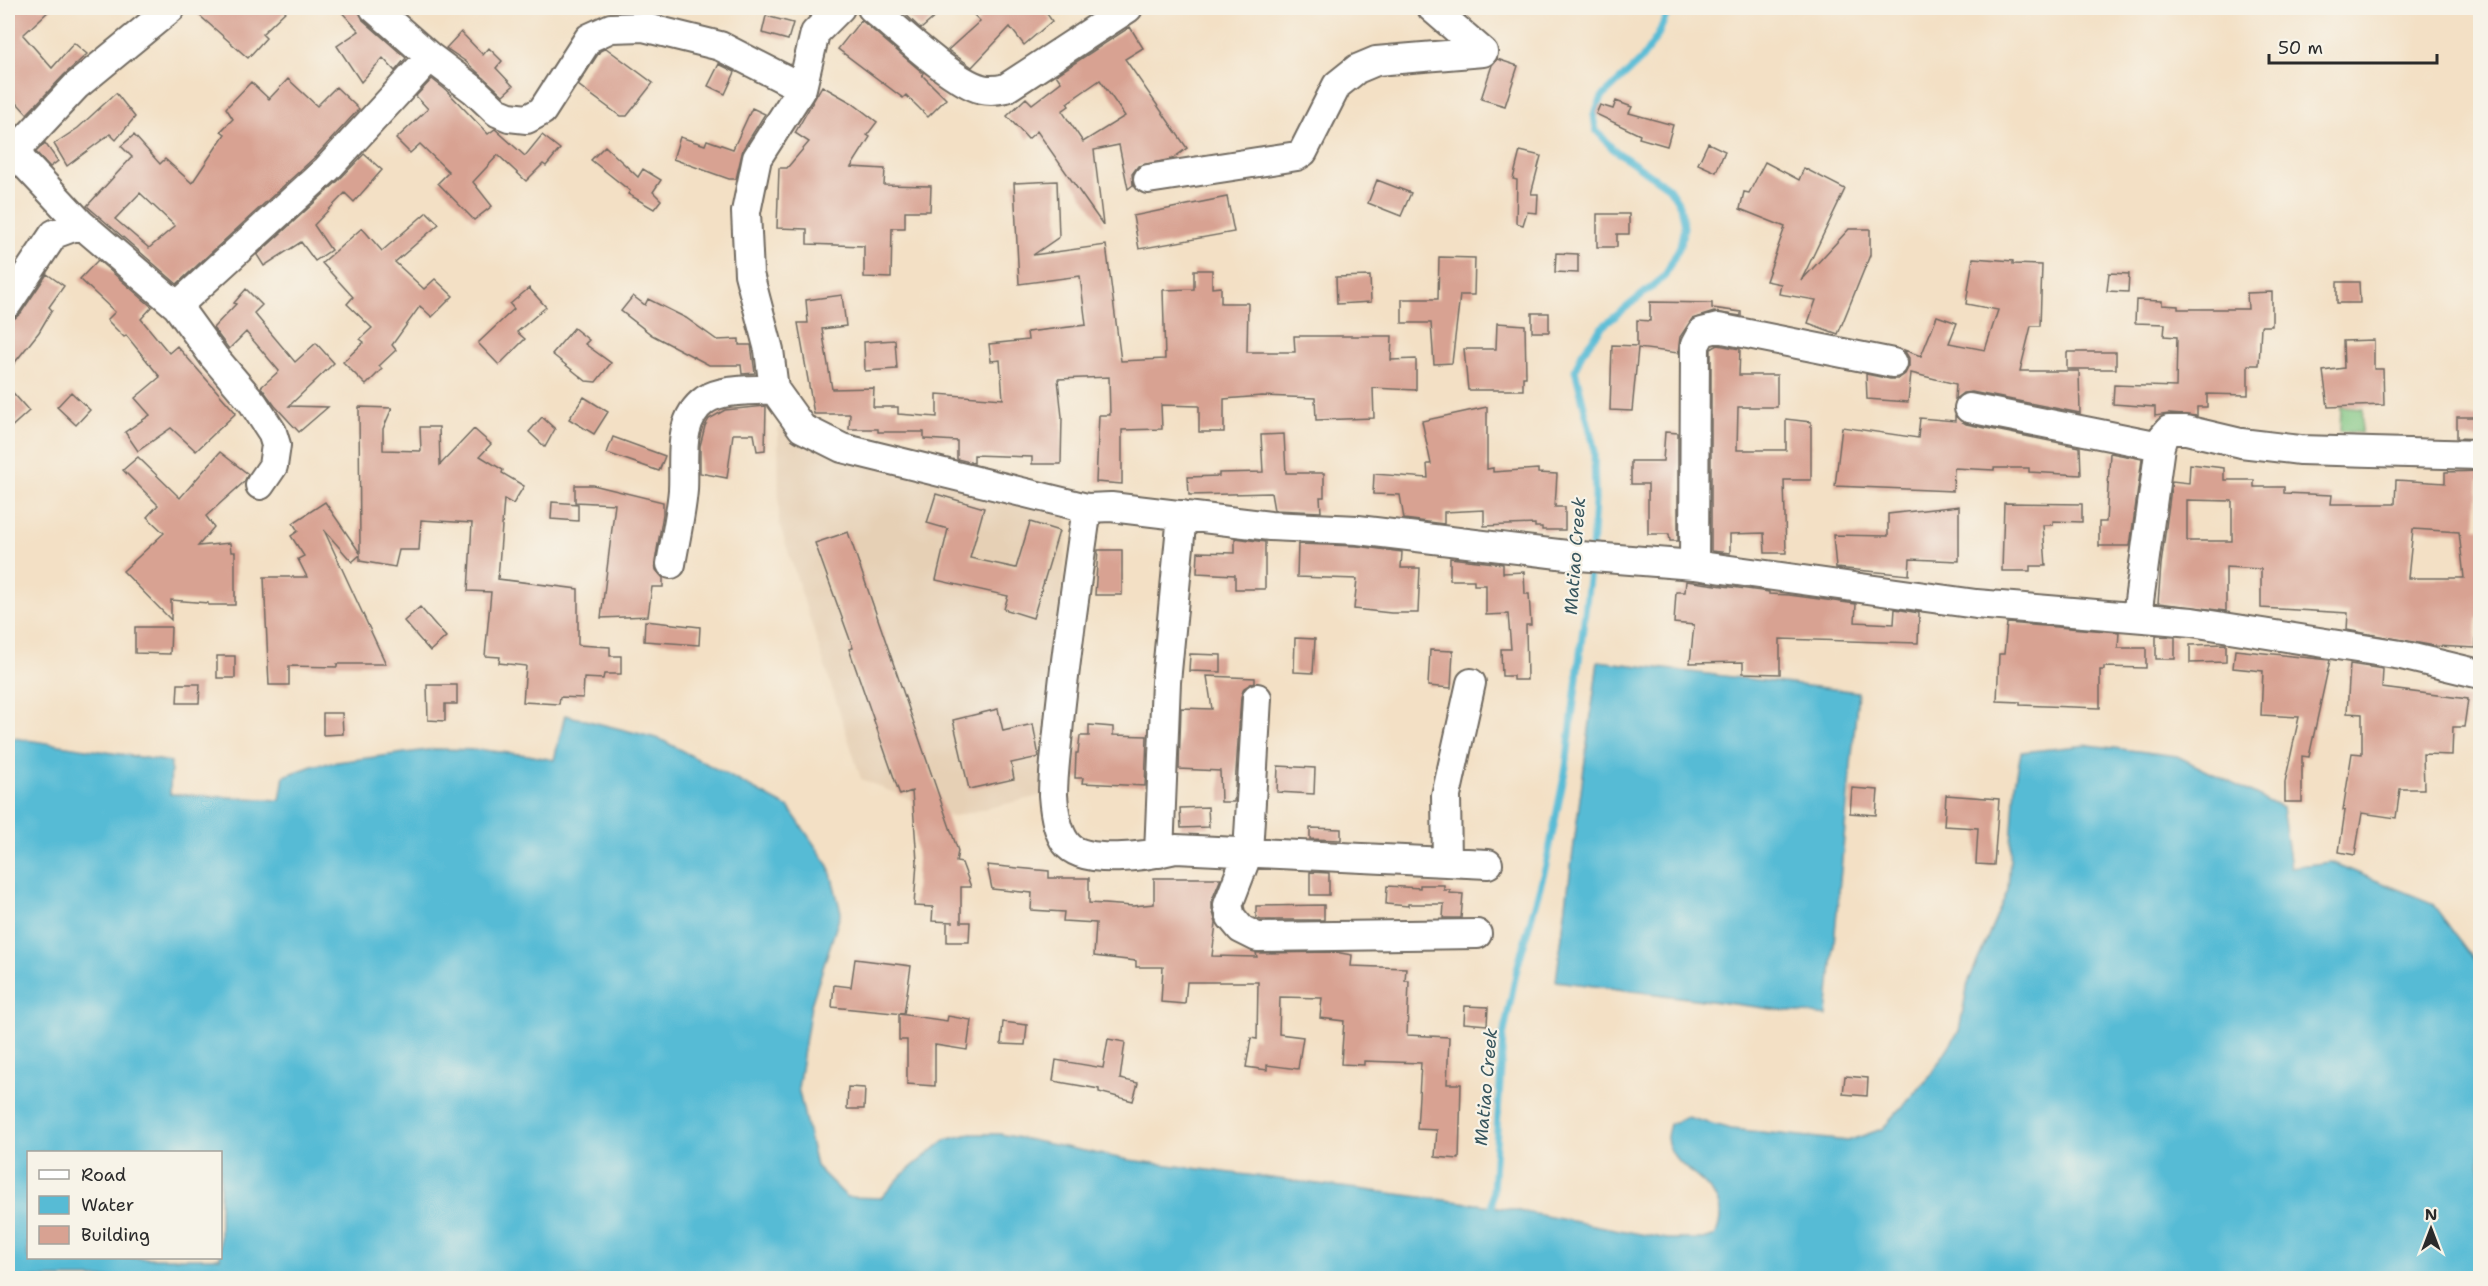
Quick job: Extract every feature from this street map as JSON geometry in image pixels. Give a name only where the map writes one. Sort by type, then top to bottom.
[{"type":"street","points":[[171,8],[76,86],[11,149],[81,224],[177,306],[214,357],[253,403],[272,432],[276,445],[273,465],[260,485]]},
{"type":"street","points":[[374,8],[430,57],[474,90],[497,112],[509,117],[527,119],[542,111],[589,38],[611,28],[642,27],[720,46],[802,88]]},
{"type":"street","points":[[840,8],[814,33],[802,88],[757,158],[746,212],[749,274],[769,350],[774,389],[802,428],[842,448],[1087,508],[1111,507],[1270,526],[1358,530],[1567,555],[1694,565],[1976,604],[2138,616],[2401,655],[2481,674]]},
{"type":"street","points":[[872,8],[961,80],[981,89],[994,90],[1005,88],[1128,8]]},
{"type":"street","points":[[1148,179],[1297,156],[1303,152],[1337,85],[1357,69],[1376,61],[1483,52],[1432,8]]},
{"type":"street","points":[[177,306],[327,169],[430,57]]},
{"type":"street","points":[[8,303],[54,234],[81,224]]},
{"type":"street","points":[[1694,565],[1695,345],[1702,332],[1719,328],[1893,363]]},
{"type":"street","points":[[671,564],[683,491],[682,446],[692,413],[707,399],[729,392],[774,389]]},
{"type":"street","points":[[1969,408],[2160,446]]},
{"type":"street","points":[[2138,616],[2160,446],[2169,430],[2186,430],[2241,442],[2300,450],[2481,454]]},
{"type":"street","points":[[1087,508],[1058,733],[1053,796],[1058,824],[1066,844],[1079,853],[1113,857],[1159,853],[1176,849],[1488,864]]},
{"type":"street","points":[[1159,853],[1166,682],[1182,515]]},
{"type":"street","points":[[1447,862],[1446,796],[1471,683]]},
{"type":"street","points":[[1257,698],[1248,853],[1228,905],[1231,917],[1241,929],[1257,937],[1478,934]]},
{"type":"shaded area","points":[[778,428],[1069,504],[1048,794],[951,817],[861,779],[779,523]]},
{"type":"green space","points":[[2341,407],[2363,409],[2361,433],[2340,431]]},
{"type":"water","points":[[1598,661],[1858,692],[1827,1016],[1556,981]]},
{"type":"water","points":[[565,715],[660,739],[789,808],[829,866],[841,912],[811,1005],[798,1088],[816,1166],[847,1197],[881,1198],[902,1175],[945,1140],[970,1134],[1000,1134],[1129,1160],[1492,1206],[1667,1239],[1707,1239],[1715,1236],[1720,1218],[1718,1203],[1711,1192],[1671,1151],[1667,1138],[1670,1124],[1687,1117],[1731,1129],[1848,1141],[1882,1129],[1927,1080],[1959,1031],[1968,983],[2008,890],[2015,784],[2021,752],[2089,745],[2177,756],[2282,808],[2291,867],[2331,862],[2432,903],[2480,968],[2480,1278],[8,1278],[8,737],[171,762],[170,794],[280,800],[284,776],[315,765],[435,749],[483,750],[554,760]]},
{"type":"building","points":[[15,8],[52,8],[23,35],[52,68],[74,43],[87,54],[27,114],[8,93],[8,15]]},
{"type":"building","points":[[191,8],[289,8],[262,34],[266,38],[248,58]]},
{"type":"building","points":[[338,8],[358,8],[363,20],[406,58],[395,71],[383,58],[361,82],[337,46],[359,31]]},
{"type":"building","points":[[899,8],[945,8],[921,29]]},
{"type":"building","points":[[967,8],[1043,8],[1052,21],[1024,45],[1010,27],[972,67],[948,50],[980,21]]},
{"type":"building","points":[[766,16],[793,23],[788,40],[762,33]]},
{"type":"building","points":[[861,20],[923,73],[922,75],[946,99],[928,117],[906,95],[903,98],[838,49]]},
{"type":"building","points":[[1130,27],[1143,48],[1125,59],[1187,148],[1172,159],[1138,166],[1132,174],[1133,185],[1128,189],[1119,145],[1094,150],[1103,225],[1037,131],[1028,139],[1007,116],[1026,98],[1032,104],[1061,82],[1056,75]],"holes":[[[1100,80],[1125,116],[1083,142],[1062,111],[1069,106],[1067,103]]]},
{"type":"building","points":[[461,32],[483,55],[489,48],[502,61],[496,68],[513,86],[503,95],[465,61],[446,48]]},
{"type":"building","points":[[606,48],[653,83],[627,116],[620,116],[578,85],[600,51]]},
{"type":"building","points":[[1497,59],[1518,66],[1505,106],[1481,99],[1492,65]]},
{"type":"building","points":[[719,64],[735,72],[725,94],[708,86]]},
{"type":"building","points":[[288,79],[317,106],[336,87],[359,109],[315,157],[177,284],[87,206],[132,157],[121,146],[134,135],[160,164],[165,159],[192,183],[225,134],[221,131],[233,119],[226,108],[251,82],[269,99]],"holes":[[[140,193],[175,226],[149,248],[115,219]]]},
{"type":"building","points":[[432,79],[446,90],[488,134],[495,129],[525,156],[542,135],[560,149],[546,166],[543,164],[526,181],[498,155],[473,182],[492,206],[474,220],[438,183],[449,172],[420,144],[410,153],[396,139],[428,109],[416,96]]},
{"type":"building","points":[[822,86],[852,103],[877,122],[867,135],[870,137],[851,167],[885,169],[884,185],[931,186],[930,211],[905,211],[905,228],[892,228],[891,278],[864,277],[864,246],[807,244],[807,229],[777,228],[779,168],[787,168],[809,142],[795,133]]},
{"type":"building","points":[[116,93],[135,117],[116,140],[110,134],[67,166],[54,144],[78,128]]},
{"type":"building","points":[[1616,101],[1632,107],[1629,113],[1673,125],[1667,146],[1639,138],[1640,135],[1596,114],[1600,105],[1613,109]]},
{"type":"building","points":[[752,108],[765,114],[743,149],[736,179],[729,179],[673,159],[680,137],[705,145],[707,140],[733,149]]},
{"type":"building","points":[[45,143],[58,161],[50,167],[36,152]]},
{"type":"building","points":[[1708,143],[1725,151],[1716,172],[1698,164]]},
{"type":"building","points":[[605,146],[638,177],[643,169],[661,180],[653,192],[661,200],[654,209],[628,194],[630,191],[591,160]]},
{"type":"building","points":[[1520,151],[1541,156],[1531,194],[1538,194],[1537,213],[1527,212],[1523,225],[1516,223],[1517,180],[1513,179]]},
{"type":"building","points":[[364,154],[382,170],[354,202],[345,193],[314,225],[331,250],[315,261],[301,242],[264,266],[257,255]]},
{"type":"building","points":[[1765,162],[1799,180],[1804,168],[1845,189],[1801,281],[1849,229],[1870,229],[1870,255],[1838,334],[1808,323],[1816,300],[1779,294],[1781,284],[1766,281],[1785,227],[1740,209],[1744,192],[1749,193]]},
{"type":"building","points":[[1377,180],[1411,193],[1401,216],[1368,203]]},
{"type":"building","points":[[1057,181],[1059,237],[1033,255],[1106,245],[1121,361],[1165,359],[1163,290],[1194,289],[1194,270],[1212,270],[1212,288],[1221,287],[1221,303],[1248,303],[1247,352],[1295,352],[1294,336],[1392,336],[1391,360],[1416,359],[1416,390],[1373,388],[1374,418],[1316,420],[1315,398],[1262,396],[1224,399],[1224,432],[1199,432],[1199,406],[1161,405],[1162,429],[1122,430],[1122,484],[1096,482],[1099,415],[1110,415],[1109,377],[1058,379],[1062,417],[1061,464],[1032,464],[1032,457],[974,455],[974,463],[957,459],[957,441],[924,439],[924,432],[878,432],[878,429],[849,429],[850,414],[814,414],[798,323],[808,323],[806,300],[842,295],[846,326],[822,329],[832,389],[874,388],[873,407],[898,407],[898,414],[937,417],[937,394],[1003,399],[1000,360],[991,361],[989,344],[1028,340],[1027,332],[1086,325],[1080,276],[1019,284],[1014,183]]},
{"type":"building","points":[[1227,197],[1234,232],[1139,249],[1133,216]]},
{"type":"building","points":[[427,212],[439,224],[395,262],[424,289],[435,279],[453,296],[432,317],[420,306],[392,345],[396,350],[379,366],[382,369],[366,385],[343,362],[364,342],[360,339],[372,328],[347,304],[353,297],[322,263],[362,228],[382,251]]},
{"type":"building","points":[[1597,214],[1629,214],[1629,234],[1617,234],[1617,247],[1597,247]]},
{"type":"building","points":[[1556,253],[1578,254],[1578,273],[1555,272]]},
{"type":"building","points":[[1439,257],[1475,258],[1474,295],[1460,295],[1452,363],[1434,364],[1431,323],[1402,323],[1402,299],[1438,299]]},
{"type":"building","points":[[1973,258],[2013,261],[2013,264],[2042,265],[2040,326],[2031,326],[2020,371],[2079,371],[2080,413],[1972,392],[1963,393],[1955,399],[1956,384],[1911,373],[1908,402],[1867,399],[1866,374],[1898,379],[1905,374],[1909,366],[1909,358],[1904,350],[1921,356],[1937,316],[1957,323],[1949,343],[1985,350],[1998,310],[1966,304]]},
{"type":"building","points":[[98,260],[152,307],[141,319],[169,353],[177,346],[236,413],[196,451],[171,428],[138,451],[125,432],[150,415],[135,398],[160,377],[126,335],[124,337],[107,320],[115,312],[80,279]]},
{"type":"building","points":[[2109,273],[2129,274],[2128,292],[2107,291]]},
{"type":"building","points":[[47,274],[64,286],[49,307],[52,310],[39,332],[8,371],[8,319],[15,318],[21,313]]},
{"type":"building","points":[[1370,276],[1371,302],[1337,304],[1336,277]]},
{"type":"building","points":[[2337,282],[2359,282],[2360,303],[2337,303]]},
{"type":"building","points":[[529,288],[546,307],[517,332],[525,339],[499,365],[478,343],[514,309],[510,304]]},
{"type":"building","points":[[246,289],[262,305],[254,313],[295,362],[316,343],[334,363],[289,406],[328,407],[299,432],[261,387],[279,371],[246,332],[229,349],[213,328],[236,304],[234,303]]},
{"type":"building","points":[[2272,292],[2272,326],[2261,326],[2259,365],[2248,365],[2248,395],[2207,394],[2207,407],[2197,407],[2197,416],[2169,414],[2155,416],[2155,407],[2113,404],[2114,385],[2176,387],[2177,337],[2164,336],[2165,324],[2135,323],[2136,300],[2162,301],[2162,305],[2178,306],[2178,309],[2248,309],[2247,293]]},
{"type":"building","points":[[633,296],[645,305],[648,299],[686,318],[717,340],[739,339],[739,345],[751,345],[755,373],[742,374],[741,365],[709,365],[652,335],[621,311]]},
{"type":"building","points":[[1650,302],[1712,303],[1712,308],[1741,312],[1741,316],[1714,312],[1692,319],[1680,337],[1678,353],[1638,348],[1632,411],[1610,410],[1612,345],[1637,346],[1637,320],[1650,321]]},
{"type":"building","points":[[1532,313],[1549,313],[1549,332],[1532,332]]},
{"type":"building","points":[[1497,323],[1525,325],[1526,377],[1523,377],[1523,390],[1468,390],[1464,349],[1496,349]]},
{"type":"building","points":[[574,328],[589,340],[585,344],[611,363],[596,382],[586,381],[552,354]]},
{"type":"building","points":[[895,340],[897,369],[865,371],[864,342]]},
{"type":"building","points":[[2374,340],[2374,369],[2383,369],[2384,405],[2328,407],[2323,371],[2344,368],[2343,341]]},
{"type":"building","points":[[1718,345],[1740,349],[1739,375],[1777,375],[1777,407],[1738,407],[1737,450],[1786,450],[1786,419],[1811,422],[1811,480],[1784,480],[1786,553],[1765,553],[1764,533],[1730,534],[1730,553],[1711,551],[1711,349]]},
{"type":"building","points":[[2067,352],[2116,352],[2116,369],[2067,369]]},
{"type":"building","points":[[8,387],[29,411],[8,430]]},
{"type":"building","points":[[71,392],[90,410],[76,425],[57,407]]},
{"type":"building","points":[[584,397],[608,412],[594,434],[569,419]]},
{"type":"building","points":[[766,406],[765,450],[757,451],[754,434],[733,434],[727,478],[700,473],[700,446],[709,419],[725,410]]},
{"type":"building","points":[[359,407],[392,408],[383,429],[383,450],[421,451],[420,427],[439,427],[440,465],[474,429],[491,444],[480,456],[524,486],[513,504],[504,499],[498,579],[578,589],[578,645],[610,647],[610,656],[621,656],[621,674],[604,674],[603,679],[584,678],[583,698],[560,697],[559,704],[523,702],[526,666],[499,663],[500,657],[485,656],[491,592],[468,591],[472,523],[421,520],[419,550],[399,550],[395,567],[360,561],[360,555],[352,562],[324,530],[386,664],[337,664],[337,667],[289,666],[289,685],[269,685],[264,577],[307,577],[298,559],[304,556],[291,536],[298,531],[293,523],[325,502],[360,553]]},
{"type":"building","points":[[1487,407],[1487,469],[1493,468],[1493,472],[1538,469],[1538,473],[1557,474],[1555,507],[1565,507],[1565,530],[1542,530],[1542,527],[1535,527],[1535,524],[1484,526],[1484,510],[1444,512],[1444,524],[1404,519],[1400,495],[1373,494],[1374,474],[1428,478],[1427,464],[1431,464],[1422,421]]},
{"type":"building","points":[[1955,416],[1966,424],[2080,447],[2081,475],[2029,472],[2029,468],[1994,468],[1994,470],[1954,468],[1953,491],[1835,486],[1842,427],[1918,438],[1920,418],[1955,421]]},
{"type":"building","points":[[542,417],[555,429],[545,447],[529,432]]},
{"type":"building","points":[[2457,417],[2481,417],[2481,439],[2457,438]]},
{"type":"building","points":[[1665,432],[1678,433],[1678,541],[1670,541],[1669,534],[1648,534],[1648,484],[1631,484],[1631,461],[1663,461]]},
{"type":"building","points":[[1284,434],[1286,473],[1324,473],[1324,497],[1320,497],[1321,512],[1274,510],[1271,493],[1189,495],[1188,477],[1219,476],[1219,473],[1263,472],[1261,435]]},
{"type":"building","points":[[613,437],[665,456],[659,471],[607,453]]},
{"type":"building","points":[[220,452],[248,474],[244,482],[206,516],[214,527],[198,546],[230,543],[231,552],[235,552],[235,605],[208,605],[208,603],[171,600],[171,620],[123,571],[164,533],[147,517],[158,505],[123,470],[138,457],[180,498]]},
{"type":"building","points":[[2110,453],[2142,459],[2130,546],[2099,546],[2099,522],[2106,522]]},
{"type":"building","points":[[2190,464],[2224,468],[2224,480],[2254,480],[2254,487],[2284,487],[2284,493],[2332,495],[2331,504],[2395,504],[2396,480],[2445,483],[2445,472],[2481,471],[2481,480],[2478,480],[2475,527],[2481,527],[2481,618],[2477,618],[2476,648],[2435,646],[2347,630],[2348,613],[2261,608],[2261,569],[2226,567],[2226,611],[2158,603],[2172,481],[2189,483]],"holes":[[[2187,500],[2232,501],[2232,541],[2187,541]],[[2413,529],[2459,532],[2464,578],[2408,578]]]},
{"type":"building","points":[[575,485],[593,485],[663,502],[655,562],[656,570],[663,578],[663,587],[652,587],[648,616],[601,618],[615,504],[575,502]]},
{"type":"building","points":[[936,494],[984,508],[970,558],[1016,568],[1030,522],[1059,531],[1033,618],[1004,609],[1008,596],[936,580],[948,529],[927,523]]},
{"type":"building","points":[[552,502],[578,504],[578,521],[551,519]]},
{"type":"building","points":[[2004,503],[2082,504],[2082,522],[2053,521],[2053,525],[2043,525],[2046,566],[2030,566],[2030,571],[2002,571]]},
{"type":"building","points":[[1959,506],[1959,561],[1910,559],[1909,575],[1836,568],[1833,535],[1888,536],[1888,514]]},
{"type":"building","points":[[848,532],[958,851],[956,862],[962,863],[971,887],[961,887],[961,922],[970,922],[969,942],[947,942],[947,922],[954,922],[932,921],[933,907],[914,906],[917,861],[912,791],[900,795],[849,649],[853,648],[815,543]]},
{"type":"building","points":[[1235,538],[1265,542],[1265,589],[1235,589],[1235,575],[1197,573],[1198,552],[1235,553]]},
{"type":"building","points":[[1298,544],[1357,546],[1402,552],[1401,568],[1420,568],[1418,613],[1354,609],[1357,579],[1297,577]]},
{"type":"building","points":[[1098,550],[1122,550],[1122,595],[1095,595]]},
{"type":"building","points":[[1450,558],[1503,564],[1503,573],[1524,572],[1525,594],[1529,594],[1531,625],[1526,625],[1527,680],[1513,680],[1513,676],[1502,676],[1501,649],[1511,649],[1508,614],[1486,615],[1486,585],[1474,585],[1474,580],[1450,580]]},
{"type":"building","points":[[1686,581],[1856,604],[1855,622],[1894,624],[1895,609],[1919,613],[1918,643],[1780,639],[1780,674],[1743,673],[1743,662],[1690,663],[1694,625],[1674,623],[1676,592],[1685,592]]},
{"type":"building","points":[[420,607],[446,637],[430,651],[404,621]]},
{"type":"building","points":[[645,621],[700,627],[699,645],[644,641]]},
{"type":"building","points":[[2007,623],[2119,632],[2118,648],[2146,648],[2146,668],[2104,667],[2104,670],[2100,670],[2100,708],[2020,705],[2020,702],[1997,701],[1999,654],[2004,654]]},
{"type":"building","points":[[135,627],[171,627],[170,654],[135,653]]},
{"type":"building","points":[[2156,636],[2175,637],[2175,659],[2156,659]]},
{"type":"building","points":[[1295,638],[1315,639],[1313,673],[1294,672]]},
{"type":"building","points":[[2226,644],[2226,662],[2190,663],[2190,645]]},
{"type":"building","points":[[1430,650],[1453,651],[1451,688],[1428,686]]},
{"type":"building","points":[[2235,650],[2330,660],[2309,757],[2302,756],[2302,802],[2285,802],[2285,782],[2299,717],[2261,715],[2263,671],[2233,668]]},
{"type":"building","points":[[1190,654],[1221,655],[1221,672],[1189,671]]},
{"type":"building","points":[[217,656],[235,656],[235,678],[217,678]]},
{"type":"building","points":[[2350,664],[2383,669],[2382,688],[2468,699],[2464,727],[2453,727],[2452,755],[2423,754],[2424,789],[2400,789],[2396,818],[2362,813],[2355,855],[2339,852],[2352,753],[2362,754],[2362,714],[2347,713]]},
{"type":"building","points":[[1207,676],[1255,678],[1255,682],[1244,688],[1241,697],[1234,802],[1221,802],[1220,771],[1179,769],[1181,708],[1212,709]]},
{"type":"building","points":[[178,684],[200,684],[199,703],[177,703]]},
{"type":"building","points":[[427,685],[457,685],[457,704],[445,704],[445,721],[428,720]]},
{"type":"building","points":[[998,709],[1003,731],[1033,724],[1039,757],[1011,763],[1014,779],[969,789],[953,720]]},
{"type":"building","points":[[323,713],[342,713],[343,734],[323,735]]},
{"type":"building","points":[[1089,725],[1113,727],[1113,735],[1147,736],[1145,786],[1082,783],[1083,778],[1075,778],[1076,753],[1078,753],[1080,736],[1089,736]]},
{"type":"building","points":[[1278,766],[1315,768],[1314,794],[1277,792]]},
{"type":"building","points":[[1852,788],[1878,790],[1876,815],[1850,813]]},
{"type":"building","points":[[1946,795],[1999,799],[1994,865],[1976,864],[1978,828],[1944,826]]},
{"type":"building","points":[[1208,807],[1209,827],[1181,828],[1180,808]]},
{"type":"building","points":[[1310,828],[1341,829],[1341,840],[1310,839]]},
{"type":"building","points":[[987,865],[1049,871],[1049,878],[1089,878],[1089,903],[1133,906],[1154,904],[1154,878],[1221,878],[1212,900],[1216,923],[1212,956],[1257,957],[1256,953],[1335,952],[1352,955],[1351,966],[1406,968],[1405,981],[1409,981],[1407,1035],[1449,1037],[1447,1084],[1461,1084],[1459,1159],[1435,1157],[1437,1130],[1417,1129],[1421,1063],[1364,1061],[1364,1065],[1341,1064],[1344,1021],[1320,1018],[1322,998],[1280,997],[1279,1034],[1303,1037],[1298,1069],[1267,1065],[1267,1070],[1246,1067],[1251,1038],[1257,1039],[1258,982],[1187,982],[1185,1004],[1161,1002],[1163,967],[1136,967],[1136,961],[1094,956],[1096,923],[1063,921],[1064,912],[1031,910],[1032,893],[992,889]]},
{"type":"building","points":[[1310,872],[1329,873],[1329,895],[1310,895]]},
{"type":"building","points":[[1420,885],[1444,885],[1444,890],[1450,890],[1450,893],[1463,894],[1461,918],[1443,918],[1444,904],[1408,904],[1408,906],[1386,904],[1387,886],[1420,888]]},
{"type":"building","points":[[1324,905],[1324,920],[1261,920],[1256,918],[1256,906]]},
{"type":"building","points":[[855,959],[911,966],[904,1014],[832,1007],[834,985],[851,987]]},
{"type":"building","points":[[1465,1006],[1488,1007],[1487,1025],[1464,1023]]},
{"type":"building","points":[[899,1014],[947,1021],[948,1016],[971,1020],[967,1050],[935,1045],[935,1086],[907,1084],[907,1040],[899,1040]]},
{"type":"building","points":[[1003,1022],[1027,1025],[1025,1045],[1001,1044]]},
{"type":"building","points":[[1108,1039],[1125,1042],[1120,1079],[1138,1083],[1133,1101],[1099,1092],[1099,1089],[1053,1081],[1056,1060],[1103,1068]]},
{"type":"building","points":[[1845,1076],[1868,1078],[1867,1096],[1843,1094]]},
{"type":"building","points":[[848,1087],[865,1088],[864,1109],[847,1109]]},
{"type":"waterway","name":"Matiao Creek","points":[[1592,549],[1595,500],[1594,447],[1575,370],[1582,353],[1602,327],[1664,277],[1680,246],[1684,227],[1680,205],[1669,188],[1613,149],[1596,130],[1594,115],[1602,97],[1641,60],[1658,35],[1667,14],[1666,8]]},
{"type":"waterway","name":"Matiao Creek","points":[[1492,1206],[1503,1037],[1517,969],[1546,865],[1566,767],[1591,563]]}]
